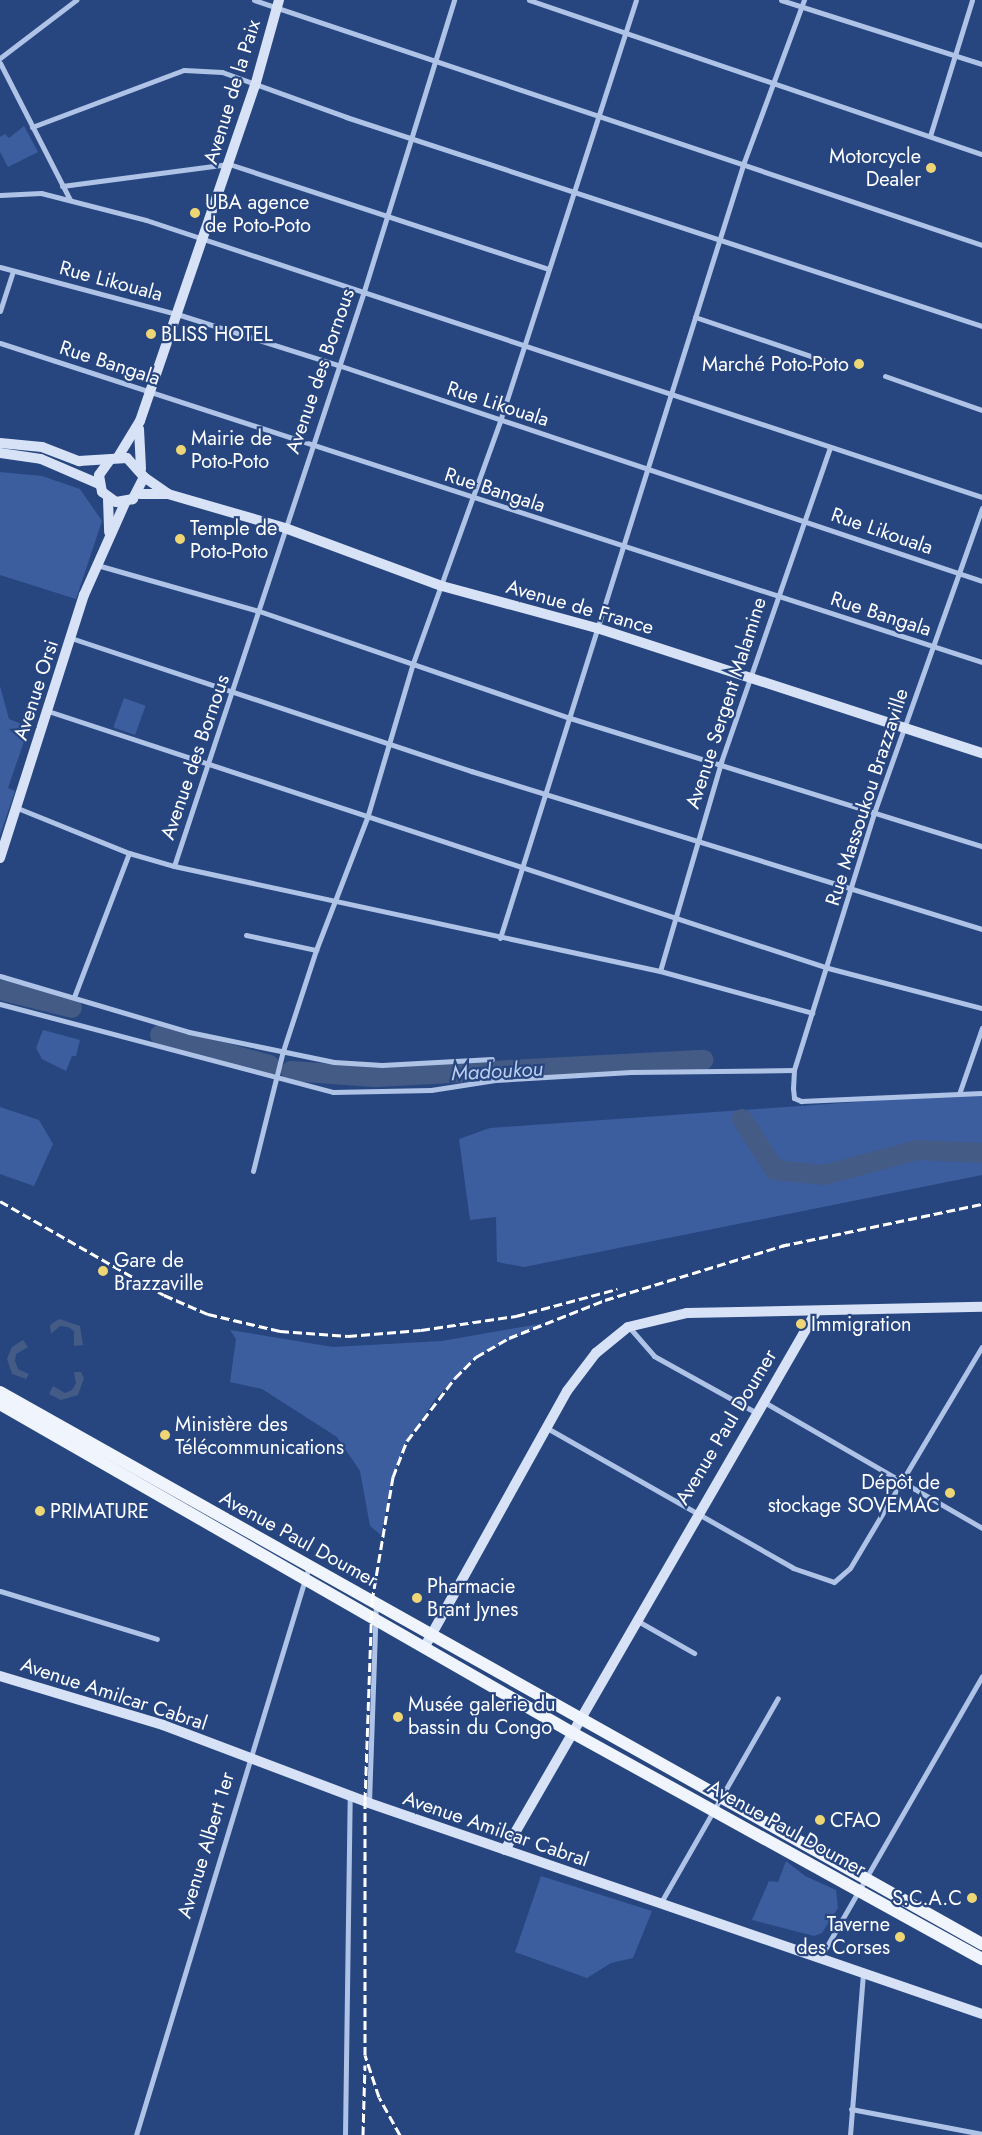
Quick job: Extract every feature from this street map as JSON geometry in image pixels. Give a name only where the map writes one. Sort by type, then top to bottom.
[{"type":"main road","name":"Avenue de la Paix","points":[[140,421],[255,86],[277,4]]},
{"type":"main road","points":[[109,533],[108,499],[99,484],[99,475],[114,459],[140,421]]},
{"type":"main road","points":[[140,421],[143,473],[140,494]]},
{"type":"main road","points":[[0,442],[42,447],[79,461],[114,459],[143,473],[168,494]]},
{"type":"main road","points":[[0,453],[41,460],[99,484]]},
{"type":"main road","points":[[108,499],[125,502],[140,494],[168,494]]},
{"type":"main road","name":"Avenue de France","points":[[168,494],[285,528],[442,586],[597,628],[749,677],[903,730],[982,753]]},
{"type":"main road","name":"Avenue Orsi","points":[[0,858],[15,807],[96,565],[109,533],[125,502]]},
{"type":"main road","points":[[424,1648],[546,1427],[580,1373],[628,1327],[687,1313],[816,1312],[982,1307]]},
{"type":"main road","name":"Avenue Paul Doumer","points":[[505,1850],[579,1717],[816,1312]]},
{"type":"main road","name":"Avenue Paul Doumer","points":[[0,1392],[304,1580],[571,1732],[713,1807],[861,1891],[982,1944]]},
{"type":"main road","name":"Avenue Paul Doumer","points":[[0,1404],[309,1565],[868,1879],[982,1959]]},
{"type":"main road","points":[[456,1666],[464,1653]]},
{"type":"main road","name":"Avenue Amilcar Cabral","points":[[0,1676],[249,1757],[369,1803],[659,1905],[863,1972],[982,2014]]},
{"type":"main road","points":[[619,1757],[628,1744]]},
{"type":"street","points":[[0,58],[76,0]]},
{"type":"street","points":[[254,0],[277,4],[596,116],[744,162],[982,245]]},
{"type":"street","name":"Avenue des Bornous","points":[[174,866],[208,761],[235,689],[311,442],[364,291],[387,214],[413,138],[434,60],[454,0]]},
{"type":"street","points":[[529,0],[626,36],[982,154]]},
{"type":"street","points":[[253,1170],[278,1081],[283,1051],[316,950],[367,818],[413,663],[500,421],[574,192],[596,116],[626,36],[636,0]]},
{"type":"street","points":[[781,0],[982,64]]},
{"type":"street","points":[[500,938],[520,865],[570,718],[648,470],[669,393],[722,241],[744,162],[804,0]]},
{"type":"street","points":[[930,136],[972,0]]},
{"type":"street","points":[[0,63],[70,200]]},
{"type":"street","points":[[32,127],[184,70],[222,72],[255,86],[982,326]]},
{"type":"street","points":[[62,186],[229,164],[387,214],[548,269]]},
{"type":"street","points":[[0,195],[23,192],[70,200],[202,239],[525,343],[982,497]]},
{"type":"street","name":"Rue Likouala","points":[[0,267],[176,314],[338,365],[500,421],[804,520],[982,581]]},
{"type":"street","points":[[0,311],[13,271]]},
{"type":"street","points":[[695,317],[826,361]]},
{"type":"street","name":"Rue Bangala","points":[[0,343],[311,442],[622,548],[982,662]]},
{"type":"street","points":[[885,376],[982,410]]},
{"type":"street","name":"Avenue Sergent Malamine","points":[[660,971],[696,841],[721,762],[830,447]]},
{"type":"street","name":"Rue Massoukou Brazzaville","points":[[959,1094],[794,1098],[794,1070],[828,968],[874,813],[982,508]]},
{"type":"street","points":[[96,565],[259,611],[570,718],[721,762],[874,813],[982,846]]},
{"type":"street","points":[[71,638],[235,689],[545,793],[850,890],[982,929]]},
{"type":"street","points":[[48,711],[208,761],[367,818],[520,865],[828,968],[982,1008]]},
{"type":"street","points":[[15,807],[129,853],[174,866],[500,938],[660,971],[812,1013]]},
{"type":"street","points":[[74,997],[129,853]]},
{"type":"street","points":[[246,935],[316,950]]},
{"type":"street","points":[[0,976],[189,1032],[283,1051],[382,1065],[492,1059]]},
{"type":"street","points":[[0,1004],[278,1081],[333,1092],[384,1092],[631,1072],[794,1070]]},
{"type":"street","points":[[982,1028],[959,1094],[982,1093]]},
{"type":"street","points":[[628,1327],[654,1356],[757,1413]]},
{"type":"street","points":[[546,1427],[696,1515],[811,1578],[834,1582],[846,1574],[903,1483],[982,1347]]},
{"type":"street","points":[[764,1402],[982,1528]]},
{"type":"street","name":"Avenue Albert 1er","points":[[136,2135],[249,1757],[309,1565]]},
{"type":"street","points":[[0,1591],[157,1639]]},
{"type":"street","points":[[369,1803],[376,1604]]},
{"type":"street","points":[[636,1620],[694,1652]]},
{"type":"street","points":[[820,1958],[868,1879],[982,1676]]},
{"type":"street","points":[[659,1905],[713,1807],[778,1698]]},
{"type":"street","points":[[345,2135],[350,1796]]},
{"type":"street","points":[[850,2135],[863,1972]]},
{"type":"street","points":[[851,2109],[982,2134]]},
{"type":"shaded area","points":[[24,126],[38,152],[8,167],[0,152],[0,137],[5,134],[9,138]]},
{"type":"shaded area","points":[[0,472],[42,476],[80,489],[102,521],[76,599],[0,575]]},
{"type":"shaded area","points":[[0,686],[9,719],[29,727],[8,788],[15,791],[0,835]]},
{"type":"shaded area","points":[[124,698],[146,706],[135,735],[113,727]]},
{"type":"shaded area","points":[[43,1030],[80,1040],[76,1056],[72,1056],[66,1071],[42,1059],[36,1048]]},
{"type":"shaded area","points":[[982,1093],[982,1175],[524,1267],[497,1262],[496,1217],[470,1220],[459,1139],[490,1128]]},
{"type":"shaded area","points":[[0,1107],[39,1120],[53,1144],[34,1186],[0,1174]]},
{"type":"shaded area","points":[[59,1319],[80,1326],[83,1345],[74,1346],[74,1331],[68,1327],[60,1326],[51,1334],[50,1325]]},
{"type":"shaded area","points":[[545,1323],[476,1357],[436,1398],[407,1441],[393,1477],[381,1535],[370,1526],[360,1471],[337,1437],[262,1389],[230,1382],[236,1339],[230,1330],[333,1347],[442,1341]]},
{"type":"shaded area","points":[[23,1340],[28,1347],[16,1354],[15,1361],[18,1369],[29,1374],[26,1379],[12,1374],[7,1359],[12,1347]]},
{"type":"shaded area","points":[[74,1372],[81,1372],[84,1378],[78,1395],[61,1400],[49,1394],[53,1386],[65,1393],[72,1390],[76,1383]]},
{"type":"shaded area","points":[[786,1861],[805,1876],[836,1890],[838,1908],[822,1933],[814,1936],[752,1920],[769,1881],[778,1882]]},
{"type":"shaded area","points":[[541,1876],[652,1911],[633,1958],[611,1963],[587,1978],[515,1952]]},
{"type":"waterway","name":"Madoukou","points":[[0,990],[72,1008]]},
{"type":"waterway","name":"Madoukou","points":[[160,1035],[270,1065]]},
{"type":"waterway","name":"Madoukou","points":[[291,1071],[375,1077],[704,1060]]},
{"type":"waterway","name":"Madoukou","points":[[742,1119],[775,1170],[824,1175],[917,1150],[982,1153]]},
{"type":"railway","points":[[0,1201],[164,1295],[208,1314],[280,1331],[348,1336],[421,1330],[516,1316],[617,1289]]},
{"type":"railway","points":[[781,1246],[982,1204]]},
{"type":"railway","points":[[400,2135],[379,2097],[365,2055],[365,1801],[372,1601],[393,1477],[407,1441],[455,1378],[476,1357],[509,1338],[605,1300],[788,1244]]},
{"type":"railway","points":[[363,2135],[365,2065]]},
{"type":"place","name":"Motorcycle Dealer","points":[[931,168]]},
{"type":"place","name":"UBA agence de Poto-Poto","points":[[195,213]]},
{"type":"place","name":"BLISS HOTEL","points":[[151,334]]},
{"type":"place","name":"Marché Poto-Poto","points":[[859,364]]},
{"type":"place","name":"Mairie de Poto-Poto","points":[[181,450]]},
{"type":"place","name":"Temple de Poto-Poto","points":[[180,539]]},
{"type":"place","name":"Gare de Brazzaville","points":[[103,1271]]},
{"type":"place","name":"Immigration","points":[[801,1324]]},
{"type":"place","name":"Ministère des Télécommunications","points":[[165,1435]]},
{"type":"place","name":"Dépôt de stockage SOVEMAC","points":[[950,1493]]},
{"type":"place","name":"PRIMATURE","points":[[40,1511]]},
{"type":"place","name":"Pharmacie Brant Jynes","points":[[417,1598]]},
{"type":"place","name":"Musée galerie du bassin du Congo","points":[[398,1717]]},
{"type":"place","name":"CFAO","points":[[820,1820]]},
{"type":"place","name":"S.C.A.C","points":[[972,1898]]},
{"type":"place","name":"Taverne des Corses","points":[[900,1937]]}]
